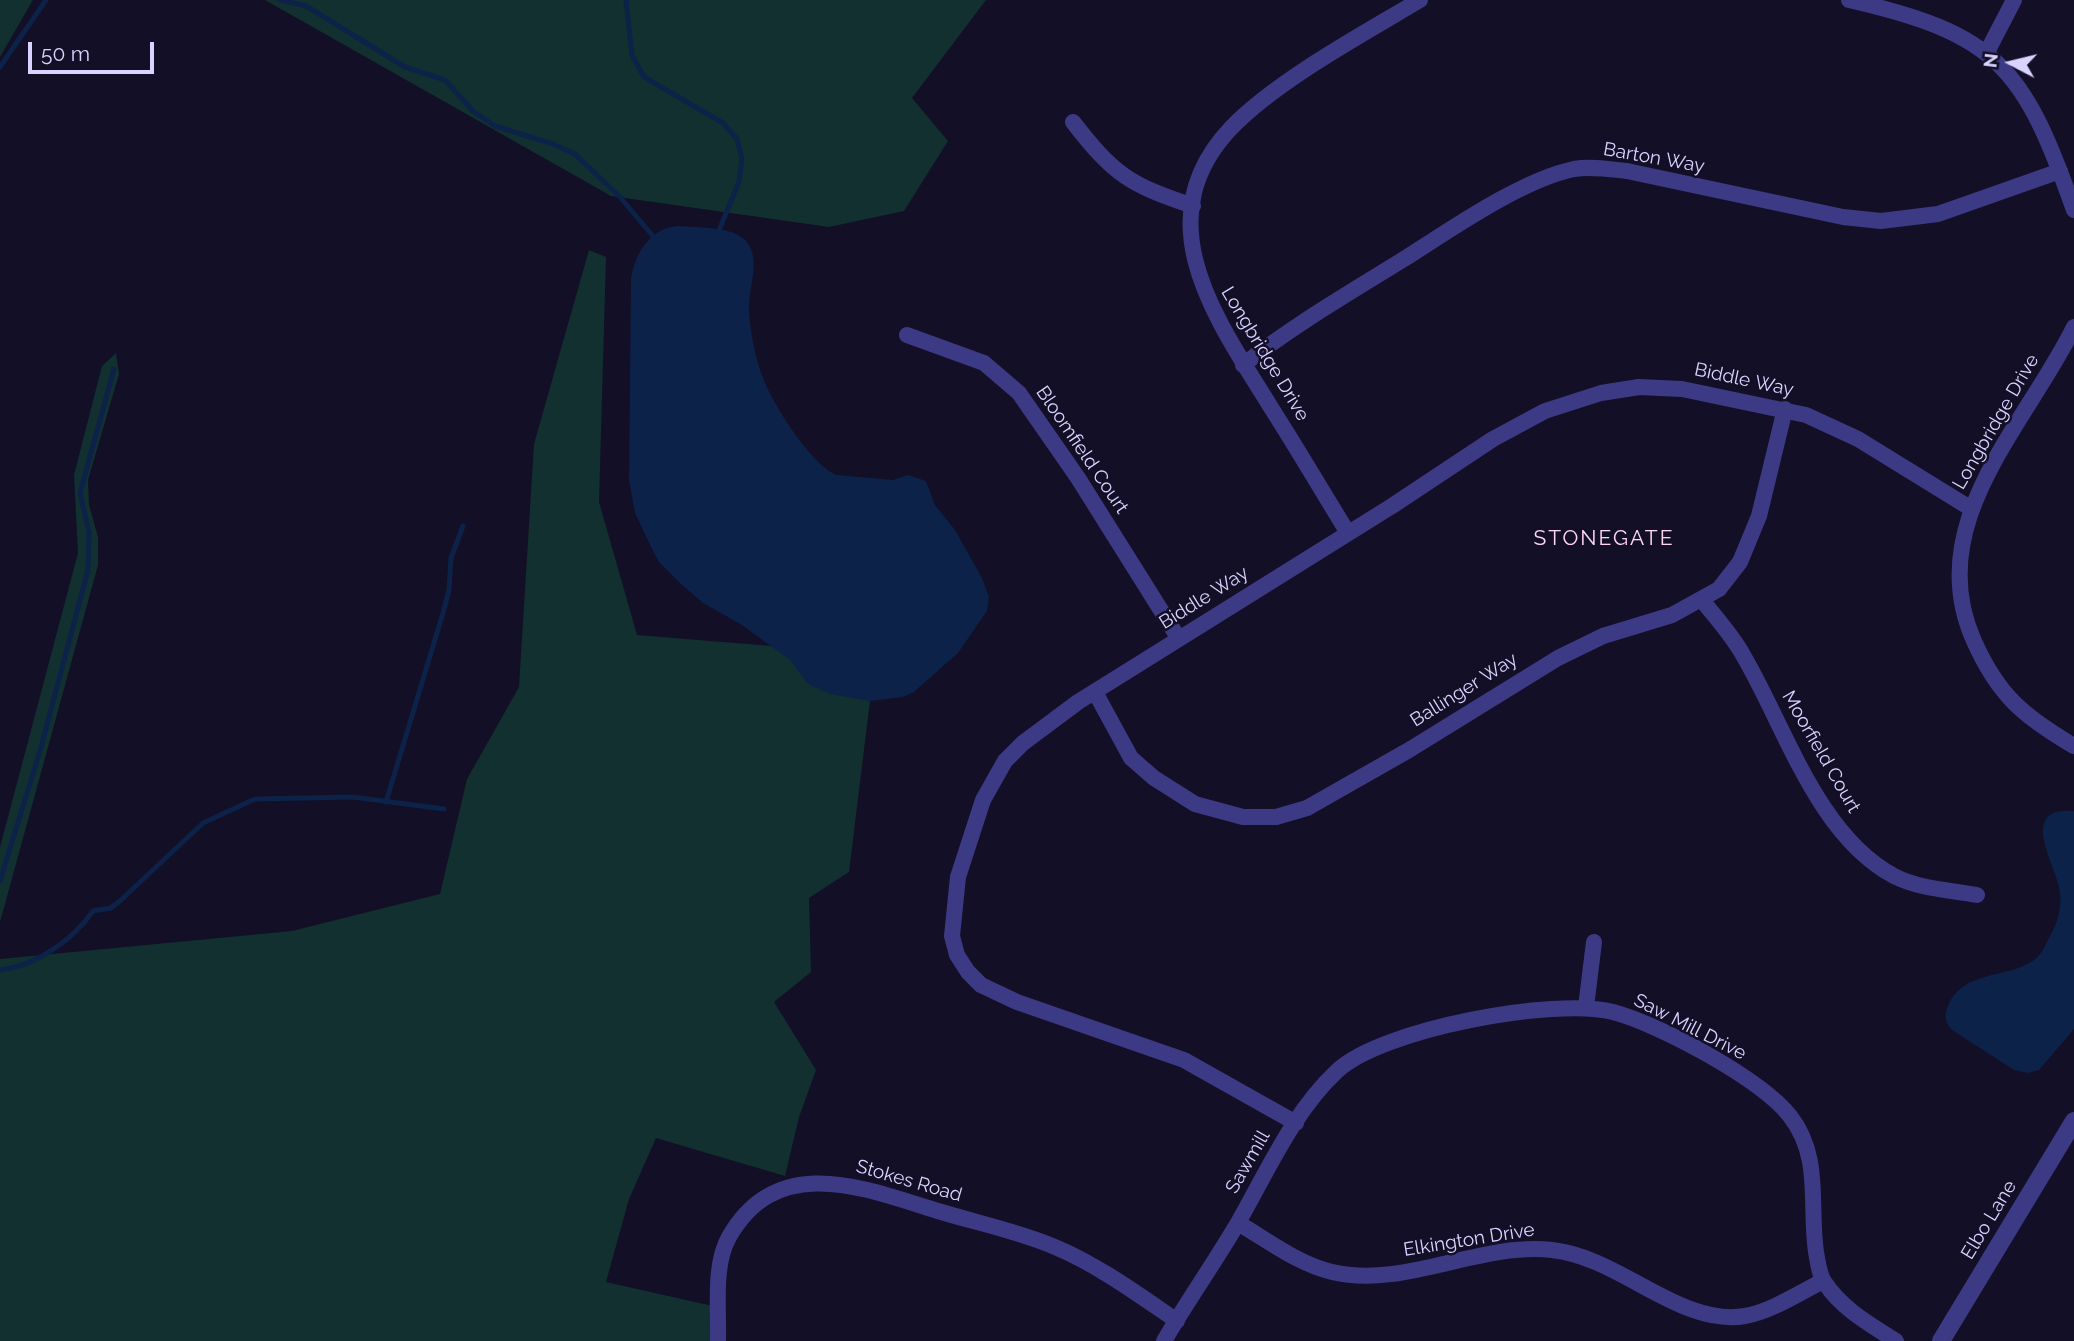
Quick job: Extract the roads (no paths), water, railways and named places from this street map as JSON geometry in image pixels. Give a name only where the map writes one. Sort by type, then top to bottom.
[{"type":"street","name":"Longbridge Drive","points":[[1348,533],[1212,311],[1198,276],[1190,238],[1193,206],[1199,178],[1208,160],[1232,127],[1282,88],[1420,0]]},
{"type":"street","points":[[1849,0],[1926,20],[1960,34],[1987,52],[2019,87],[2060,171],[2074,210]]},
{"type":"street","points":[[1987,52],[2014,0]]},
{"type":"street","points":[[1073,122],[1101,159],[1119,175],[1153,193],[1193,206]]},
{"type":"street","name":"Barton Way","points":[[1243,365],[1279,337],[1477,213],[1540,182],[1574,169],[1592,167],[1627,172],[1835,215],[1881,221],[1938,214],[2060,171]]},
{"type":"street","name":"Longbridge Drive","points":[[2074,327],[1970,508],[1960,544],[1958,582],[1966,624],[1990,677],[2031,721],[2074,746]]},
{"type":"street","name":"Bloomfield Court","points":[[907,335],[984,363],[1019,393],[1078,478],[1179,639]]},
{"type":"street","name":"Biddle Way","points":[[1296,1123],[1184,1060],[998,994],[981,985],[957,955],[952,936],[952,916],[958,877],[975,820],[1005,761],[1040,728],[1493,439],[1562,404],[1620,389],[1661,387],[1785,409],[1858,439],[1970,508]]},
{"type":"street","name":"Ballinger Way","points":[[1095,692],[1122,746],[1141,768],[1160,783],[1211,810],[1243,817],[1276,817],[1323,801],[1528,675],[1587,642],[1672,615],[1702,600],[1730,576],[1748,547],[1764,500],[1785,409]]},
{"type":"street","name":"Moorfield Court","points":[[1702,600],[1742,653],[1820,799],[1857,848],[1881,867],[1909,882],[1977,895]]},
{"type":"street","points":[[1586,1007],[1594,942]]},
{"type":"street","name":"Saw Mill Drive","points":[[1296,1123],[1323,1084],[1339,1068],[1379,1045],[1464,1022],[1586,1007],[1632,1018],[1672,1037],[1746,1079],[1778,1103],[1791,1117],[1809,1151],[1813,1169],[1813,1223],[1823,1281]]},
{"type":"street","name":"Elbo Lane","points":[[1941,1341],[2074,1121]]},
{"type":"street","name":"Sawmill","points":[[1238,1223],[1296,1123]]},
{"type":"street","name":"Stokes Road","points":[[719,1341],[722,1257],[729,1236],[747,1215],[772,1194],[789,1187],[826,1182],[863,1188],[1054,1247],[1177,1321]]},
{"type":"street","points":[[1164,1341],[1238,1223]]},
{"type":"street","name":"Elkington Drive","points":[[1238,1223],[1300,1260],[1329,1271],[1354,1275],[1381,1275],[1528,1250],[1568,1252],[1606,1264],[1692,1309],[1728,1317],[1761,1311],[1823,1281]]},
{"type":"street","points":[[1823,1281],[1852,1312],[1896,1341]]},
{"type":"water","points":[[679,226],[733,233],[746,241],[751,248],[754,265],[749,309],[758,361],[775,403],[805,447],[837,475],[893,480],[908,475],[926,481],[935,505],[955,530],[982,578],[989,597],[987,611],[958,653],[914,692],[903,697],[870,701],[830,694],[808,684],[790,660],[742,625],[703,603],[681,584],[659,562],[652,549],[635,513],[629,480],[631,278],[636,259],[646,243],[660,231]]},
{"type":"water","points":[[2074,811],[2074,1029],[2039,1070],[2028,1073],[2014,1070],[1952,1030],[1946,1013],[1955,994],[1964,986],[1975,980],[2023,966],[2039,956],[2043,950],[2057,920],[2060,900],[2043,826],[2047,817],[2057,812]]},
{"type":"waterway","points":[[0,67],[46,0]]},
{"type":"waterway","points":[[280,0],[306,6],[405,67],[445,80],[473,111],[495,126],[553,144],[575,154],[620,197],[657,241]]},
{"type":"waterway","points":[[626,0],[632,55],[644,77],[723,123],[737,139],[742,159],[739,182],[717,235]]},
{"type":"waterway","points":[[0,881],[40,751],[88,570],[89,532],[80,493],[114,369]]},
{"type":"waterway","points":[[386,802],[443,613],[449,590],[451,558],[463,526]]},
{"type":"waterway","points":[[0,970],[14,968],[52,950],[75,932],[93,911],[111,908],[121,900],[203,823],[255,799],[353,797],[444,809]]},
{"type":"district","name":"STONEGATE","points":[[1604,539]]}]
